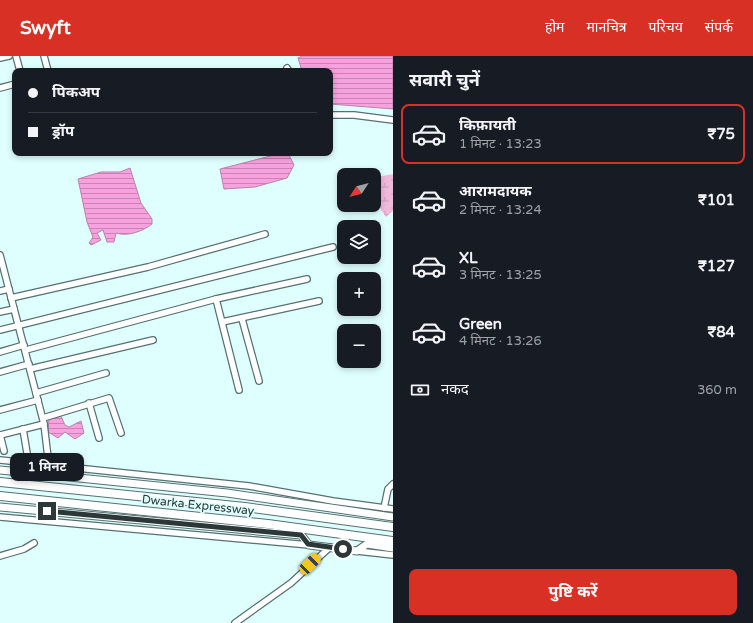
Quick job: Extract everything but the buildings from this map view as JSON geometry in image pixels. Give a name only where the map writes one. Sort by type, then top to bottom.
[{"type":"highway","name":"Dwarka Expressway","points":[[0,482],[245,507],[393,527]]},
{"type":"highway","name":"Dwarka Expressway","points":[[0,496],[260,524],[393,541]]},
{"type":"main road","points":[[0,470],[227,493],[393,517]]},
{"type":"main road","points":[[0,507],[301,535],[308,544],[357,551],[366,544],[393,548]]},
{"type":"street","points":[[0,58],[9,56]]},
{"type":"street","points":[[16,56],[19,68]]},
{"type":"street","points":[[44,56],[47,68]]},
{"type":"street","points":[[0,88],[12,85]]},
{"type":"street","points":[[333,115],[354,115],[393,120]]},
{"type":"street","points":[[11,298],[148,267],[265,234]]},
{"type":"street","points":[[0,330],[333,247]]},
{"type":"street","points":[[0,255],[2,272],[9,289],[44,421],[49,466]]},
{"type":"street","points":[[0,352],[25,348],[216,299],[307,278]]},
{"type":"street","points":[[0,291],[9,289]]},
{"type":"street","points":[[216,299],[239,390]]},
{"type":"street","points":[[222,322],[319,300]]},
{"type":"street","points":[[0,312],[14,309]]},
{"type":"street","points":[[242,318],[258,381]]},
{"type":"street","points":[[0,372],[153,340]]},
{"type":"street","points":[[36,393],[106,373]]},
{"type":"street","points":[[4,451],[0,435],[23,429],[109,398],[121,433]]},
{"type":"street","points":[[0,410],[38,400]]},
{"type":"street","points":[[89,404],[99,438]]},
{"type":"street","points":[[23,429],[27,453]]},
{"type":"street","points":[[0,460],[249,486],[393,509]]},
{"type":"street","points":[[384,508],[388,489],[393,484]]},
{"type":"street","points":[[0,517],[308,544]]},
{"type":"street","points":[[0,556],[24,549],[34,543]]},
{"type":"street","points":[[235,623],[291,583],[330,547]]},
{"type":"street","points":[[357,551],[393,555]]},
{"type":"green space","points":[[393,174],[393,211],[386,217],[381,210],[382,176]]},
{"type":"shaded area","points":[[302,56],[393,56],[393,109],[333,104],[333,68],[301,68],[298,58]]},
{"type":"shaded area","points":[[270,156],[290,156],[294,165],[287,178],[255,187],[224,189],[220,169]]},
{"type":"shaded area","points":[[130,168],[141,203],[152,219],[152,224],[135,233],[116,233],[114,242],[107,242],[103,230],[97,233],[101,240],[91,245],[89,243],[93,237],[87,222],[78,179],[101,172],[120,172]]},
{"type":"shaded area","points":[[60,414],[65,425],[69,427],[81,421],[84,433],[75,439],[65,432],[58,438],[48,432],[49,417]]},
{"type":"route","points":[[47,511],[301,535],[308,544],[343,549]]}]
